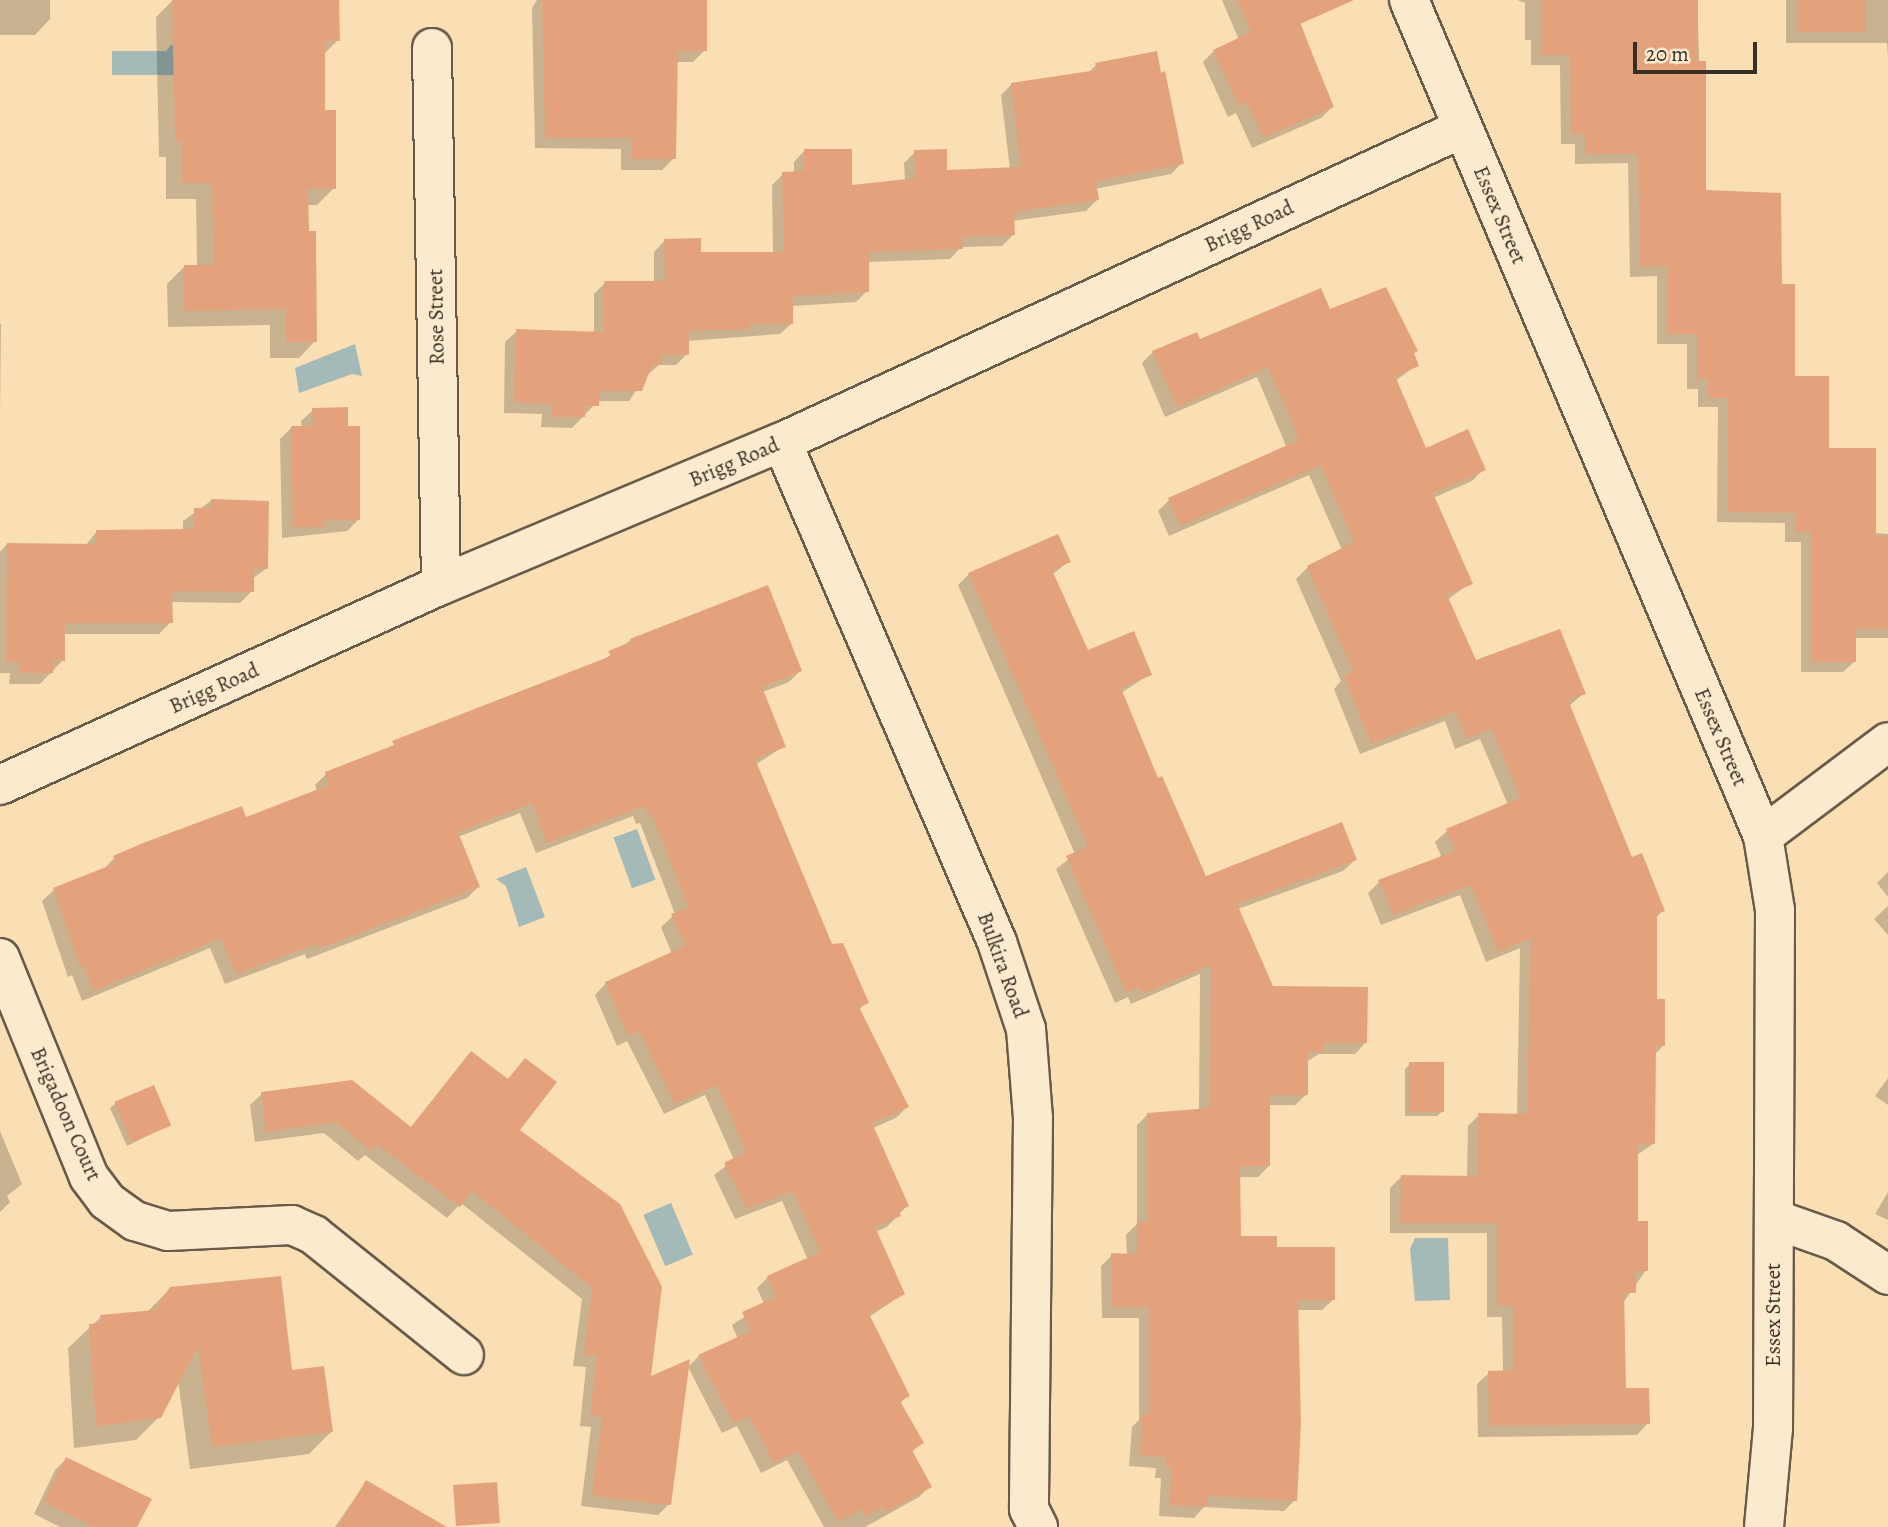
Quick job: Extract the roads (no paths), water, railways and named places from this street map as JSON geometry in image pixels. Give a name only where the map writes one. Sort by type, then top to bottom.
[{"type":"street","name":"Essex Street","points":[[1409,0],[1763,835],[1774,910],[1773,1427],[1764,1527]]},
{"type":"street","name":"Rose Street","points":[[432,48],[441,585]]},
{"type":"street","name":"Brigg Road","points":[[0,785],[441,585],[782,442],[1463,128]]},
{"type":"street","name":"Bulkira Road","points":[[782,442],[997,942],[1026,1029],[1033,1118],[1029,1509],[1038,1527]]},
{"type":"street","points":[[1763,835],[1888,742]]},
{"type":"street","name":"Brigadoon Court","points":[[0,958],[89,1177],[107,1201],[135,1221],[168,1231],[292,1225],[314,1235],[464,1355]]},
{"type":"street","points":[[1774,1219],[1836,1241],[1888,1275]]},
{"type":"water","points":[[171,45],[176,45],[176,75],[112,75],[112,51],[166,51]]},
{"type":"water","points":[[355,344],[362,376],[352,374],[299,393],[295,368]]},
{"type":"water","points":[[637,829],[655,880],[632,888],[614,838]]},
{"type":"water","points":[[526,867],[545,917],[519,927],[506,886],[496,879]]},
{"type":"water","points":[[671,1203],[693,1255],[665,1266],[643,1215]]},
{"type":"water","points":[[1415,1238],[1448,1238],[1450,1300],[1415,1301],[1410,1249]]}]
